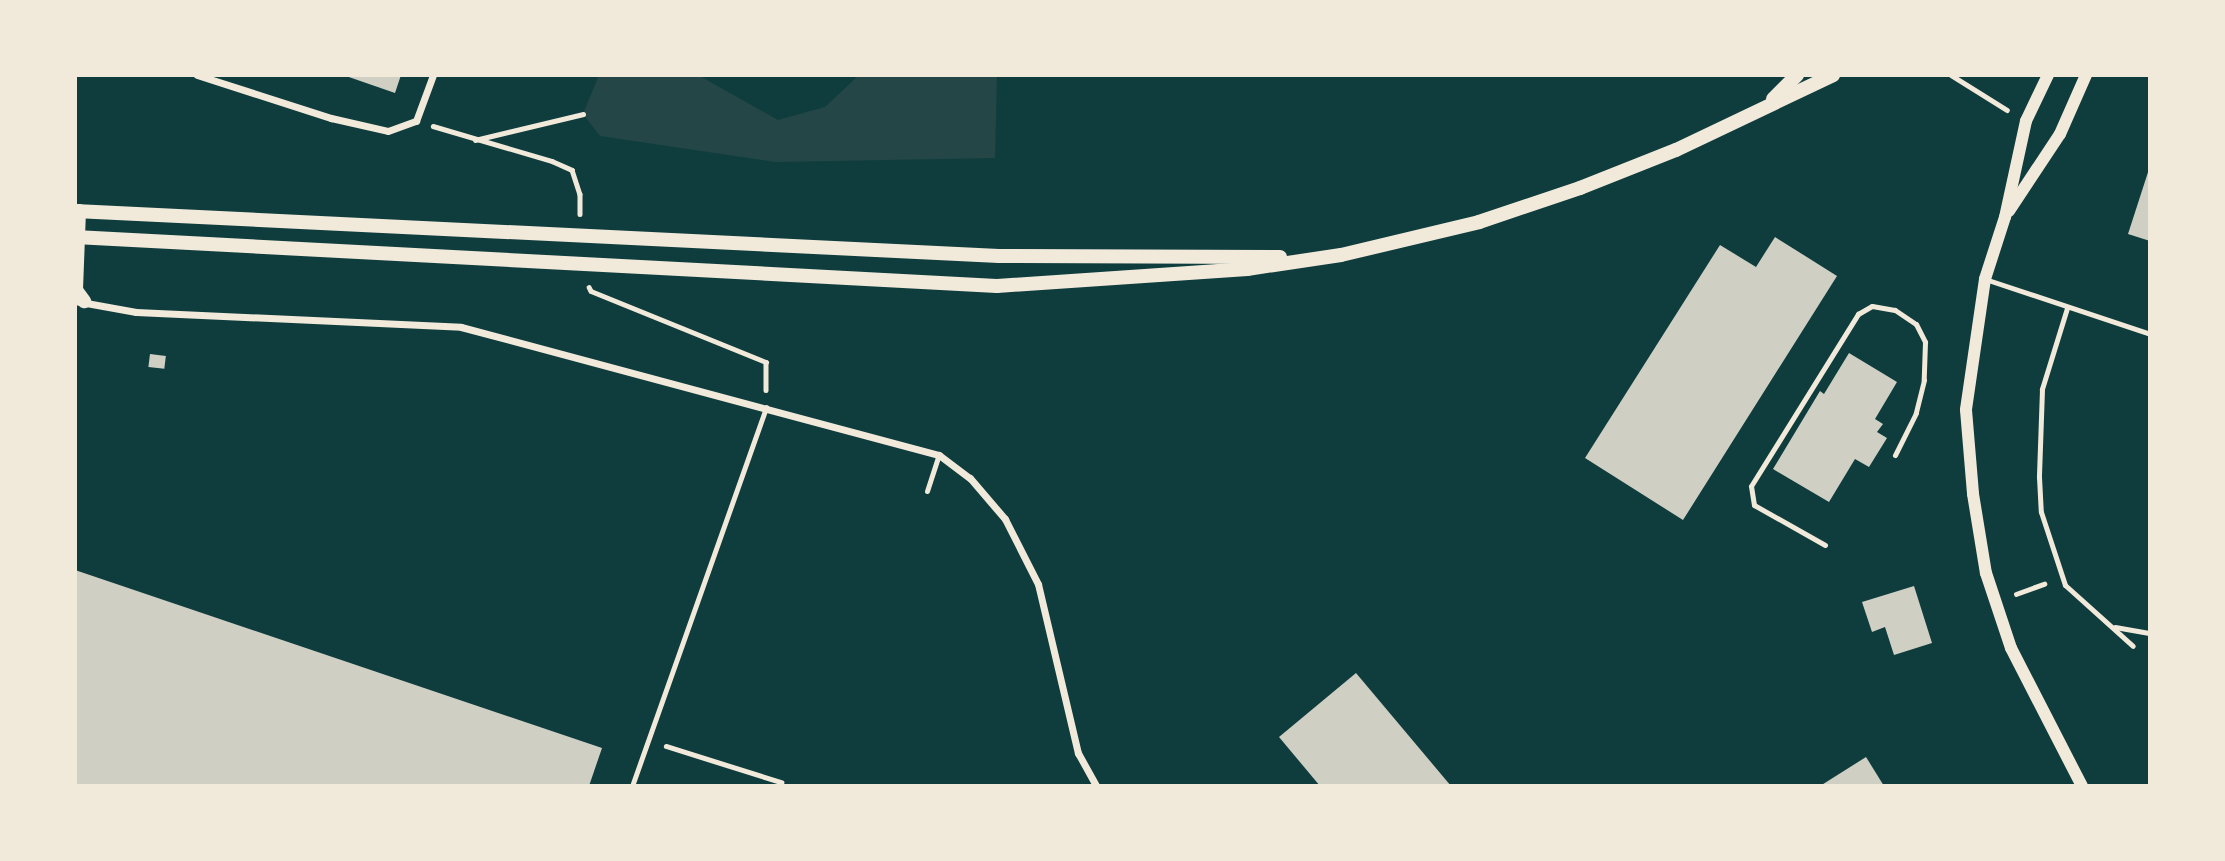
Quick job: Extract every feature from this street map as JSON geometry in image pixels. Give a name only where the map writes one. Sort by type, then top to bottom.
[{"type":"main road","points":[[1766,105],[1797,75]]},
{"type":"main road","points":[[77,237],[997,286],[1247,270],[1341,255],[1479,222],[1580,188],[1676,150],[1833,75]]},
{"type":"main road","points":[[80,301],[76,290],[77,211],[999,257],[1341,255]]},
{"type":"street","points":[[197,75],[331,118],[388,131],[416,121],[433,75]]},
{"type":"street","points":[[2048,75],[2026,121],[2005,217],[1985,279],[1966,410],[1973,494],[1986,573],[2011,648],[2082,786]]},
{"type":"street","points":[[2005,217],[2060,134],[2086,75]]},
{"type":"street","points":[[80,301],[136,312],[461,327],[939,455],[970,478],[1005,519],[1038,584],[1078,753],[1096,786]]},
{"type":"lane","points":[[1985,279],[2150,334]]},
{"type":"lane","points":[[1825,545],[1754,505],[1751,486],[1858,314],[1872,306],[1895,310],[1916,324],[1924,342],[1924,380],[1916,413],[1895,455]]},
{"type":"lane","points":[[2067,308],[2042,389],[2039,477],[2041,512],[2065,585],[2133,646]]},
{"type":"lane","points":[[632,786],[766,407]]},
{"type":"lane","points":[[927,491],[939,455]]},
{"type":"lane","points":[[2113,627],[2150,633]]},
{"type":"path","points":[[474,140],[583,114]]},
{"type":"path","points":[[1996,601],[2063,577]]},
{"type":"path","points":[[648,740],[782,782]]},
{"type":"shaded area","points":[[599,75],[698,75],[778,120],[825,107],[859,75],[997,75],[995,158],[776,162],[600,136],[583,114]]},
{"type":"building","points":[[343,75],[401,75],[395,93]]},
{"type":"building","points":[[2150,166],[2150,241],[2128,234]]},
{"type":"building","points":[[1775,237],[1837,276],[1683,520],[1585,458],[1720,245],[1756,267]]},
{"type":"building","points":[[1849,353],[1897,382],[1875,419],[1883,424],[1877,432],[1887,438],[1869,467],[1855,459],[1829,502],[1773,469],[1820,391],[1824,394]]},
{"type":"building","points":[[150,354],[166,356],[164,369],[148,367]]},
{"type":"building","points":[[75,570],[602,748],[589,786],[75,786]]},
{"type":"building","points":[[1914,586],[1932,643],[1894,655],[1885,627],[1872,632],[1862,602]]},
{"type":"building","points":[[1356,673],[1451,786],[1320,786],[1279,737]]},
{"type":"building","points":[[1866,757],[1884,786],[1820,786]]}]
